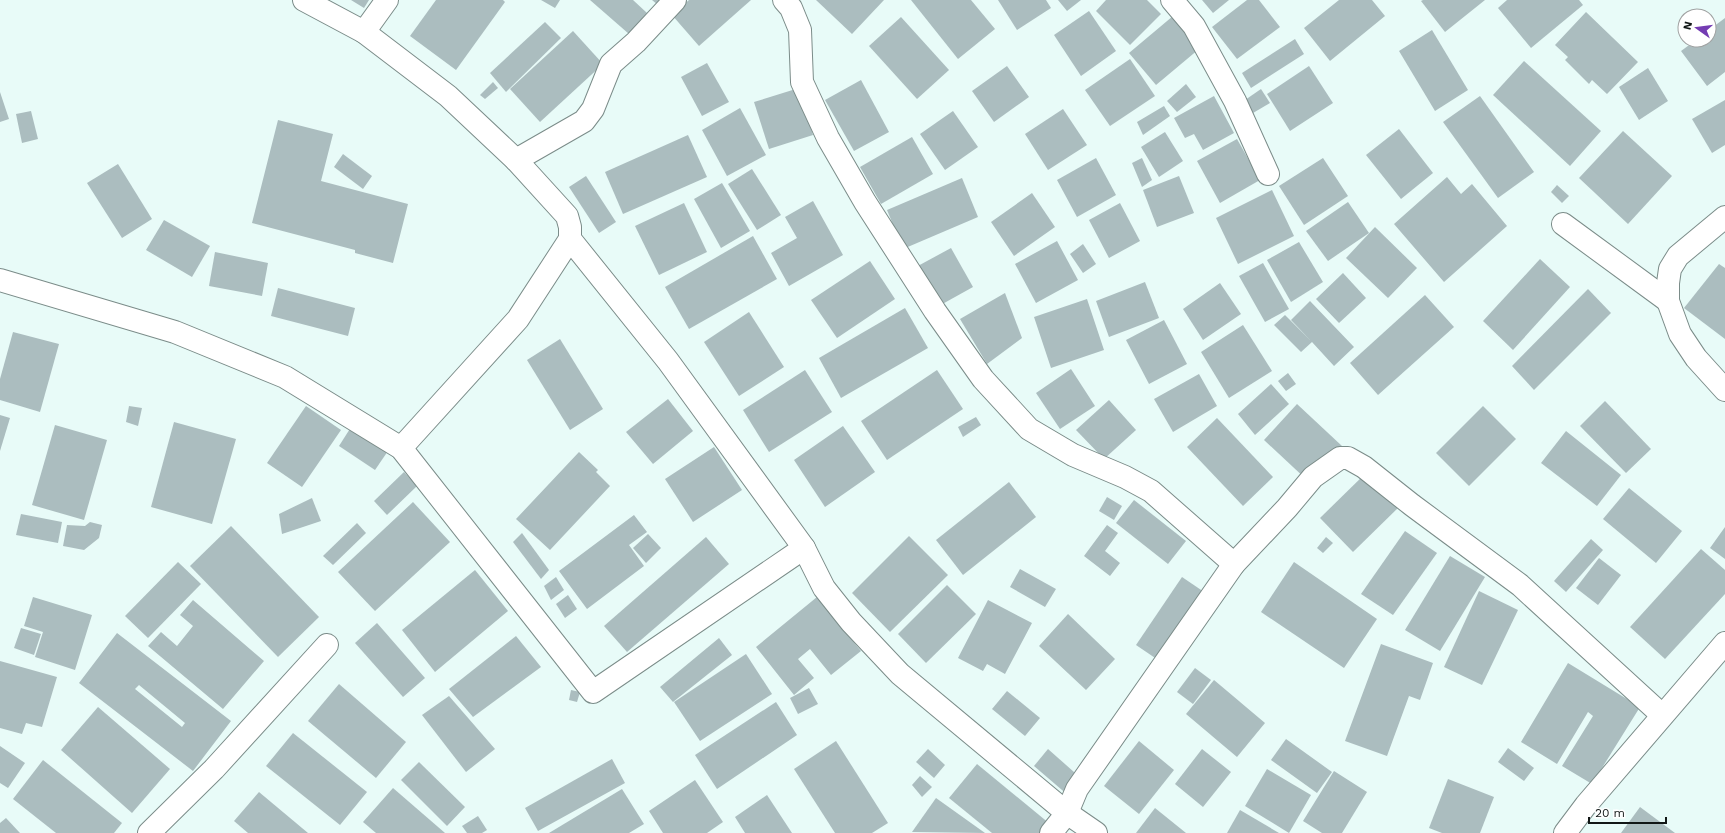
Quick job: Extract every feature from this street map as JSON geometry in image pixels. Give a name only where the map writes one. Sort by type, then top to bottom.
[{"type":"street","points":[[304,0],[364,32],[448,96],[516,160],[567,216],[570,227],[570,239],[518,319],[401,448]]},
{"type":"street","points":[[364,32],[387,0]]},
{"type":"street","points":[[516,160],[584,121],[593,109],[611,64],[636,42],[675,0]]},
{"type":"street","points":[[784,0],[791,8],[800,30],[802,82],[828,138],[869,208],[935,310],[983,379],[1029,429],[1073,455],[1125,477],[1151,491],[1234,564]]},
{"type":"street","points":[[1172,0],[1197,33],[1235,101],[1268,174]]},
{"type":"street","points":[[1725,217],[1678,256],[1670,269],[1668,283],[1668,301],[1680,334],[1696,358],[1725,390]]},
{"type":"street","points":[[1563,224],[1668,301]]},
{"type":"street","points":[[570,239],[668,361],[804,548],[824,588],[851,622],[900,674],[1067,813],[1096,833]]},
{"type":"street","points":[[0,280],[175,332],[285,377],[401,448],[593,692],[804,548]]},
{"type":"street","points":[[1051,833],[1067,813],[1077,789],[1234,564],[1287,508],[1313,477],[1340,458],[1348,458],[1364,467],[1412,506],[1520,585],[1662,715]]},
{"type":"street","points":[[1565,833],[1586,805],[1725,643]]},
{"type":"street","points":[[149,833],[214,769],[327,645]]},
{"type":"building","points":[[351,0],[369,0],[364,8]]},
{"type":"building","points":[[436,0],[503,0],[505,2],[456,70],[410,36]]},
{"type":"building","points":[[541,0],[560,0],[555,8]]},
{"type":"building","points":[[590,0],[633,0],[647,13],[629,34]]},
{"type":"building","points":[[652,0],[661,0],[658,5]]},
{"type":"building","points":[[689,0],[751,0],[699,46],[672,15]]},
{"type":"building","points":[[816,0],[884,0],[852,34]]},
{"type":"building","points":[[911,0],[971,0],[995,29],[958,59]]},
{"type":"building","points":[[998,0],[1046,0],[1051,8],[1017,30]]},
{"type":"building","points":[[1058,0],[1081,0],[1067,11]]},
{"type":"building","points":[[1106,0],[1147,0],[1161,14],[1130,45],[1096,11]]},
{"type":"building","points":[[1202,0],[1229,0],[1213,13]]},
{"type":"building","points":[[1247,0],[1259,0],[1280,27],[1237,59],[1212,27]]},
{"type":"building","points":[[1339,0],[1372,0],[1385,16],[1330,61],[1304,28]]},
{"type":"building","points":[[1485,0],[1445,32],[1421,1]]},
{"type":"building","points":[[1507,0],[1579,0],[1583,5],[1531,48],[1498,8]]},
{"type":"building","points":[[1089,11],[1116,51],[1081,76],[1054,35]]},
{"type":"building","points":[[1586,12],[1638,62],[1607,94],[1592,80],[1589,84],[1565,60],[1568,57],[1555,45]]},
{"type":"building","points":[[1173,16],[1199,49],[1156,85],[1129,53]]},
{"type":"building","points":[[901,17],[949,70],[917,99],[869,46]]},
{"type":"building","points":[[1725,18],[1725,72],[1707,86],[1681,51],[1685,48],[1717,48],[1717,24]]},
{"type":"building","points":[[545,22],[561,38],[506,92],[490,73]]},
{"type":"building","points":[[1432,30],[1468,90],[1435,111],[1399,51]]},
{"type":"building","points":[[573,31],[603,64],[540,122],[510,89]]},
{"type":"building","points":[[1295,39],[1304,54],[1251,88],[1242,73]]},
{"type":"building","points":[[1130,59],[1155,96],[1110,126],[1085,90]]},
{"type":"building","points":[[1524,61],[1601,131],[1570,166],[1493,95]]},
{"type":"building","points":[[707,63],[729,102],[702,116],[681,77]]},
{"type":"building","points":[[1007,66],[1029,97],[994,122],[972,91]]},
{"type":"building","points":[[1309,66],[1333,103],[1290,131],[1267,94]]},
{"type":"building","points":[[1648,68],[1668,101],[1639,120],[1619,87]]},
{"type":"building","points":[[861,80],[889,132],[854,151],[825,100]]},
{"type":"building","points":[[493,82],[498,88],[485,99],[480,95]]},
{"type":"building","points":[[1186,84],[1196,97],[1177,112],[1167,101]]},
{"type":"building","points":[[799,88],[813,135],[769,149],[754,102]]},
{"type":"building","points":[[1261,89],[1270,103],[1253,113],[1245,100]]},
{"type":"building","points":[[0,92],[9,119],[0,122]]},
{"type":"building","points":[[1214,96],[1234,133],[1203,150],[1194,134],[1185,138],[1174,118]]},
{"type":"building","points":[[1480,96],[1534,172],[1498,198],[1443,122]]},
{"type":"building","points":[[1725,100],[1725,145],[1712,153],[1692,119]]},
{"type":"building","points":[[1164,106],[1170,116],[1143,135],[1137,122]]},
{"type":"building","points":[[740,108],[766,155],[727,176],[702,130]]},
{"type":"building","points":[[1063,109],[1087,145],[1048,170],[1025,134]]},
{"type":"building","points":[[31,111],[38,139],[22,143],[16,114]]},
{"type":"building","points":[[953,111],[978,147],[945,170],[920,134]]},
{"type":"building","points":[[278,120],[333,134],[321,181],[408,204],[393,263],[355,253],[355,250],[252,223]]},
{"type":"building","points":[[1399,129],[1433,173],[1401,199],[1366,155]]},
{"type":"building","points":[[1623,131],[1672,176],[1628,224],[1579,178]]},
{"type":"building","points":[[1165,132],[1183,161],[1159,177],[1141,147]]},
{"type":"building","points":[[688,135],[707,177],[623,214],[605,172]]},
{"type":"building","points":[[912,137],[933,174],[881,204],[860,167]]},
{"type":"building","points":[[1237,139],[1260,180],[1220,203],[1197,161]]},
{"type":"building","points":[[343,154],[372,176],[363,189],[334,167]]},
{"type":"building","points":[[1096,158],[1116,195],[1077,217],[1057,180]]},
{"type":"building","points":[[1142,158],[1152,180],[1142,187],[1132,163]]},
{"type":"building","points":[[1323,158],[1348,196],[1304,225],[1279,186]]},
{"type":"building","points":[[118,164],[152,219],[122,238],[87,183]]},
{"type":"building","points":[[752,169],[781,215],[757,230],[728,184]]},
{"type":"building","points":[[586,176],[616,222],[599,233],[569,187]]},
{"type":"building","points":[[1179,176],[1194,213],[1157,227],[1143,190]]},
{"type":"building","points":[[1447,177],[1461,194],[1472,184],[1507,226],[1444,282],[1394,224]]},
{"type":"building","points":[[962,178],[978,217],[903,249],[887,210]]},
{"type":"building","points":[[722,183],[750,231],[721,248],[694,199]]},
{"type":"building","points":[[1557,185],[1569,196],[1562,203],[1551,192]]},
{"type":"building","points":[[1272,190],[1294,236],[1238,264],[1216,218]]},
{"type":"building","points":[[1032,193],[1055,227],[1014,256],[991,222]]},
{"type":"building","points":[[813,201],[843,255],[789,286],[771,253],[797,238],[785,217]]},
{"type":"building","points":[[1348,202],[1369,233],[1328,261],[1306,231]]},
{"type":"building","points":[[684,203],[707,252],[659,275],[635,226]]},
{"type":"building","points":[[1120,203],[1140,241],[1109,258],[1089,220]]},
{"type":"building","points":[[164,220],[210,246],[192,277],[146,250]]},
{"type":"building","points":[[1375,227],[1417,268],[1388,298],[1346,258]]},
{"type":"building","points":[[753,236],[777,279],[689,329],[665,287]]},
{"type":"building","points":[[1057,241],[1078,280],[1036,303],[1015,264]]},
{"type":"building","points":[[1299,242],[1323,282],[1291,302],[1267,260]]},
{"type":"building","points":[[1083,244],[1096,264],[1083,273],[1070,254]]},
{"type":"building","points":[[951,248],[973,287],[937,307],[916,267]]},
{"type":"building","points":[[215,252],[268,263],[262,296],[209,286]]},
{"type":"building","points":[[1540,259],[1570,287],[1513,350],[1483,321]]},
{"type":"building","points":[[870,261],[895,299],[837,338],[811,300]]},
{"type":"building","points":[[1263,263],[1289,309],[1265,322],[1239,276]]},
{"type":"building","points":[[1719,264],[1725,268],[1725,339],[1684,308]]},
{"type":"building","points":[[1343,273],[1366,298],[1339,323],[1316,299]]},
{"type":"building","points":[[1145,282],[1159,318],[1109,337],[1096,301]]},
{"type":"building","points":[[1220,283],[1241,314],[1203,340],[1183,309]]},
{"type":"building","points":[[278,288],[355,308],[348,336],[271,316]]},
{"type":"building","points":[[1588,289],[1611,313],[1534,390],[1512,366]]},
{"type":"building","points":[[1005,293],[1022,338],[987,364],[960,319]]},
{"type":"building","points":[[1425,295],[1454,327],[1378,395],[1350,363]]},
{"type":"building","points":[[1087,299],[1104,350],[1051,368],[1034,317]]},
{"type":"building","points":[[1310,301],[1354,347],[1334,366],[1312,342],[1301,352],[1274,325],[1285,315],[1311,341],[1291,320]]},
{"type":"building","points":[[905,308],[928,348],[841,398],[819,358]]},
{"type":"building","points":[[749,312],[784,367],[739,396],[704,342]]},
{"type":"building","points":[[1164,320],[1187,364],[1149,384],[1126,340]]},
{"type":"building","points":[[1243,325],[1272,371],[1229,398],[1201,352]]},
{"type":"building","points":[[13,332],[59,344],[40,412],[0,400],[0,379]]},
{"type":"building","points":[[560,339],[603,409],[570,430],[527,360]]},
{"type":"building","points":[[1071,369],[1095,406],[1060,429],[1036,393]]},
{"type":"building","points":[[805,370],[832,412],[769,452],[743,410]]},
{"type":"building","points":[[937,370],[963,409],[887,460],[861,421]]},
{"type":"building","points":[[1288,373],[1296,384],[1286,391],[1278,381]]},
{"type":"building","points":[[1199,374],[1217,406],[1173,432],[1154,399]]},
{"type":"building","points":[[1271,384],[1289,404],[1255,435],[1238,414]]},
{"type":"building","points":[[668,399],[693,431],[653,464],[626,432]]},
{"type":"building","points":[[1109,400],[1136,430],[1104,459],[1076,430]]},
{"type":"building","points":[[1605,401],[1651,449],[1626,473],[1580,426]]},
{"type":"building","points":[[1297,404],[1342,446],[1308,481],[1264,440]]},
{"type":"building","points":[[129,406],[142,408],[138,426],[126,422]]},
{"type":"building","points":[[306,406],[341,430],[302,487],[267,463]]},
{"type":"building","points":[[1483,406],[1516,439],[1469,486],[1436,453]]},
{"type":"building","points":[[0,415],[10,418],[0,451]]},
{"type":"building","points":[[976,417],[981,425],[963,437],[958,427]]},
{"type":"building","points":[[1217,418],[1273,477],[1243,506],[1187,447]]},
{"type":"building","points":[[174,422],[236,439],[212,524],[151,507]]},
{"type":"building","points":[[353,424],[390,448],[375,470],[339,446]]},
{"type":"building","points":[[55,425],[107,440],[84,520],[32,505]]},
{"type":"building","points":[[843,426],[875,472],[825,507],[794,460]]},
{"type":"building","points":[[1566,431],[1621,475],[1597,506],[1541,463]]},
{"type":"building","points":[[714,447],[742,490],[693,522],[665,479]]},
{"type":"building","points":[[579,452],[598,470],[596,472],[610,486],[550,550],[516,519]]},
{"type":"building","points":[[1368,471],[1401,505],[1353,552],[1320,518]]},
{"type":"building","points":[[404,472],[417,486],[387,515],[374,501]]},
{"type":"building","points":[[1009,482],[1036,517],[963,575],[936,540]]},
{"type":"building","points":[[1629,488],[1682,531],[1656,563],[1603,519]]},
{"type":"building","points":[[1107,497],[1122,506],[1114,520],[1099,511]]},
{"type":"building","points":[[312,498],[321,521],[282,534],[279,514]]},
{"type":"building","points":[[1134,500],[1186,541],[1168,564],[1116,523]]},
{"type":"building","points":[[413,502],[450,542],[375,611],[338,572]]},
{"type":"building","points":[[21,514],[62,522],[58,543],[16,535]]},
{"type":"building","points":[[634,515],[647,532],[629,545],[644,566],[587,609],[559,571]]},
{"type":"building","points":[[90,522],[102,525],[99,538],[84,550],[63,546],[67,525],[85,526]]},
{"type":"building","points":[[357,523],[366,533],[333,565],[323,556]]},
{"type":"building","points":[[1107,525],[1118,533],[1105,551],[1120,563],[1110,576],[1084,556]]},
{"type":"building","points":[[231,526],[319,617],[278,657],[190,566]]},
{"type":"building","points":[[1725,527],[1725,559],[1710,548]]},
{"type":"building","points":[[1405,531],[1437,553],[1393,615],[1361,594]]},
{"type":"building","points":[[522,533],[549,570],[541,579],[513,542]]},
{"type":"building","points":[[648,534],[661,548],[646,563],[633,548]]},
{"type":"building","points":[[909,536],[948,575],[890,632],[852,593]]},
{"type":"building","points":[[706,537],[729,564],[627,652],[604,626]]},
{"type":"building","points":[[1326,537],[1333,543],[1323,553],[1317,548]]},
{"type":"building","points":[[1591,539],[1603,550],[1566,592],[1554,581]]},
{"type":"building","points":[[1701,549],[1725,570],[1725,594],[1665,659],[1630,627]]},
{"type":"building","points":[[1450,556],[1485,577],[1440,651],[1405,630]]},
{"type":"building","points":[[1599,558],[1621,575],[1598,605],[1576,588]]},
{"type":"building","points":[[178,562],[201,584],[148,638],[125,616]]},
{"type":"building","points":[[1294,562],[1377,619],[1344,668],[1261,612]]},
{"type":"building","points":[[1020,569],[1056,589],[1045,607],[1010,587]]},
{"type":"building","points":[[475,570],[508,611],[435,672],[402,630]]},
{"type":"building","points":[[556,577],[564,590],[551,600],[544,586]]},
{"type":"building","points":[[1182,577],[1210,596],[1164,664],[1136,645]]},
{"type":"building","points":[[947,585],[976,614],[926,663],[898,634]]},
{"type":"building","points":[[1479,591],[1518,610],[1482,685],[1444,667]]},
{"type":"building","points":[[568,595],[577,609],[565,618],[556,604]]},
{"type":"building","points":[[33,597],[92,615],[75,670],[35,657],[43,632],[24,626]]},
{"type":"building","points":[[817,597],[861,651],[831,675],[810,649],[798,659],[814,678],[794,695],[756,647]]},
{"type":"building","points":[[193,600],[264,661],[223,709],[148,646],[161,632],[177,646],[193,626],[180,615]]},
{"type":"building","points":[[988,600],[1032,623],[1005,674],[987,664],[983,671],[958,658]]},
{"type":"building","points":[[1068,614],[1115,659],[1086,690],[1039,646]]},
{"type":"building","points":[[377,623],[425,678],[403,697],[355,643]]},
{"type":"building","points":[[21,628],[41,634],[34,655],[14,648]]},
{"type":"building","points":[[117,633],[231,721],[193,771],[79,683]],"holes":[[[139,685],[185,723],[182,727],[135,689]]]},
{"type":"building","points":[[516,636],[541,667],[473,717],[449,689]]},
{"type":"building","points":[[719,638],[732,655],[673,702],[660,687]]},
{"type":"building","points":[[1381,644],[1433,663],[1420,700],[1409,696],[1387,756],[1345,741]]},
{"type":"building","points":[[746,654],[772,694],[700,741],[674,702]]},
{"type":"building","points":[[0,661],[57,677],[42,727],[26,723],[22,734],[0,728]]},
{"type":"building","points":[[1568,663],[1640,707],[1592,784],[1562,766],[1593,716],[1588,712],[1557,764],[1521,742]]},
{"type":"building","points":[[1195,668],[1211,680],[1193,704],[1177,692]]},
{"type":"building","points":[[1214,680],[1265,723],[1237,757],[1186,714]]},
{"type":"building","points":[[339,684],[406,742],[376,778],[308,721]]},
{"type":"building","points":[[809,688],[818,704],[798,714],[790,698]]},
{"type":"building","points":[[571,690],[580,692],[577,702],[569,700]]},
{"type":"building","points":[[1007,691],[1040,718],[1025,736],[992,709]]},
{"type":"building","points":[[449,696],[495,749],[466,772],[422,715]]},
{"type":"building","points":[[776,702],[797,735],[717,789],[695,755]]},
{"type":"building","points":[[98,707],[170,769],[132,813],[61,750]]},
{"type":"building","points":[[293,733],[367,792],[340,825],[266,766]]},
{"type":"building","points":[[1286,739],[1332,772],[1317,793],[1271,760]]},
{"type":"building","points":[[836,741],[888,823],[872,833],[835,833],[794,769]]},
{"type":"building","points":[[1139,741],[1174,770],[1139,814],[1104,786]]},
{"type":"building","points":[[0,746],[25,763],[8,788],[0,783]]},
{"type":"building","points":[[1508,748],[1534,768],[1524,781],[1498,762]]},
{"type":"building","points":[[928,749],[945,765],[934,778],[916,762]]},
{"type":"building","points":[[1048,749],[1083,780],[1069,796],[1034,766]]},
{"type":"building","points":[[1202,749],[1231,772],[1203,807],[1175,784]]},
{"type":"building","points":[[612,759],[625,783],[538,831],[525,808]]},
{"type":"building","points":[[43,760],[122,823],[114,833],[56,833],[13,799]]},
{"type":"building","points":[[419,762],[465,807],[447,826],[401,780]]},
{"type":"building","points":[[977,764],[1050,824],[1043,833],[992,833],[949,798]]},
{"type":"building","points":[[1267,769],[1311,795],[1289,833],[1245,806]]},
{"type":"building","points":[[1334,771],[1367,792],[1342,833],[1322,833],[1303,821]]},
{"type":"building","points":[[920,776],[932,787],[922,797],[912,785]]},
{"type":"building","points":[[1448,779],[1494,797],[1480,833],[1442,833],[1429,828]]},
{"type":"building","points":[[695,780],[723,822],[707,833],[663,833],[649,811]]},
{"type":"building","points":[[393,788],[445,833],[376,833],[363,822]]},
{"type":"building","points":[[622,789],[644,824],[629,833],[549,833]]},
{"type":"building","points":[[259,792],[308,833],[248,833],[234,821]]},
{"type":"building","points":[[767,795],[792,833],[745,833],[735,817]]},
{"type":"building","points":[[936,798],[985,833],[912,832]]},
{"type":"building","points":[[1640,807],[1675,833],[1621,833]]},
{"type":"building","points":[[1155,808],[1186,833],[1136,833]]},
{"type":"building","points":[[1240,810],[1279,833],[1227,833]]},
{"type":"building","points":[[478,816],[487,830],[482,833],[467,833],[462,826]]},
{"type":"building","points":[[6,818],[20,833],[0,833],[0,823]]}]
